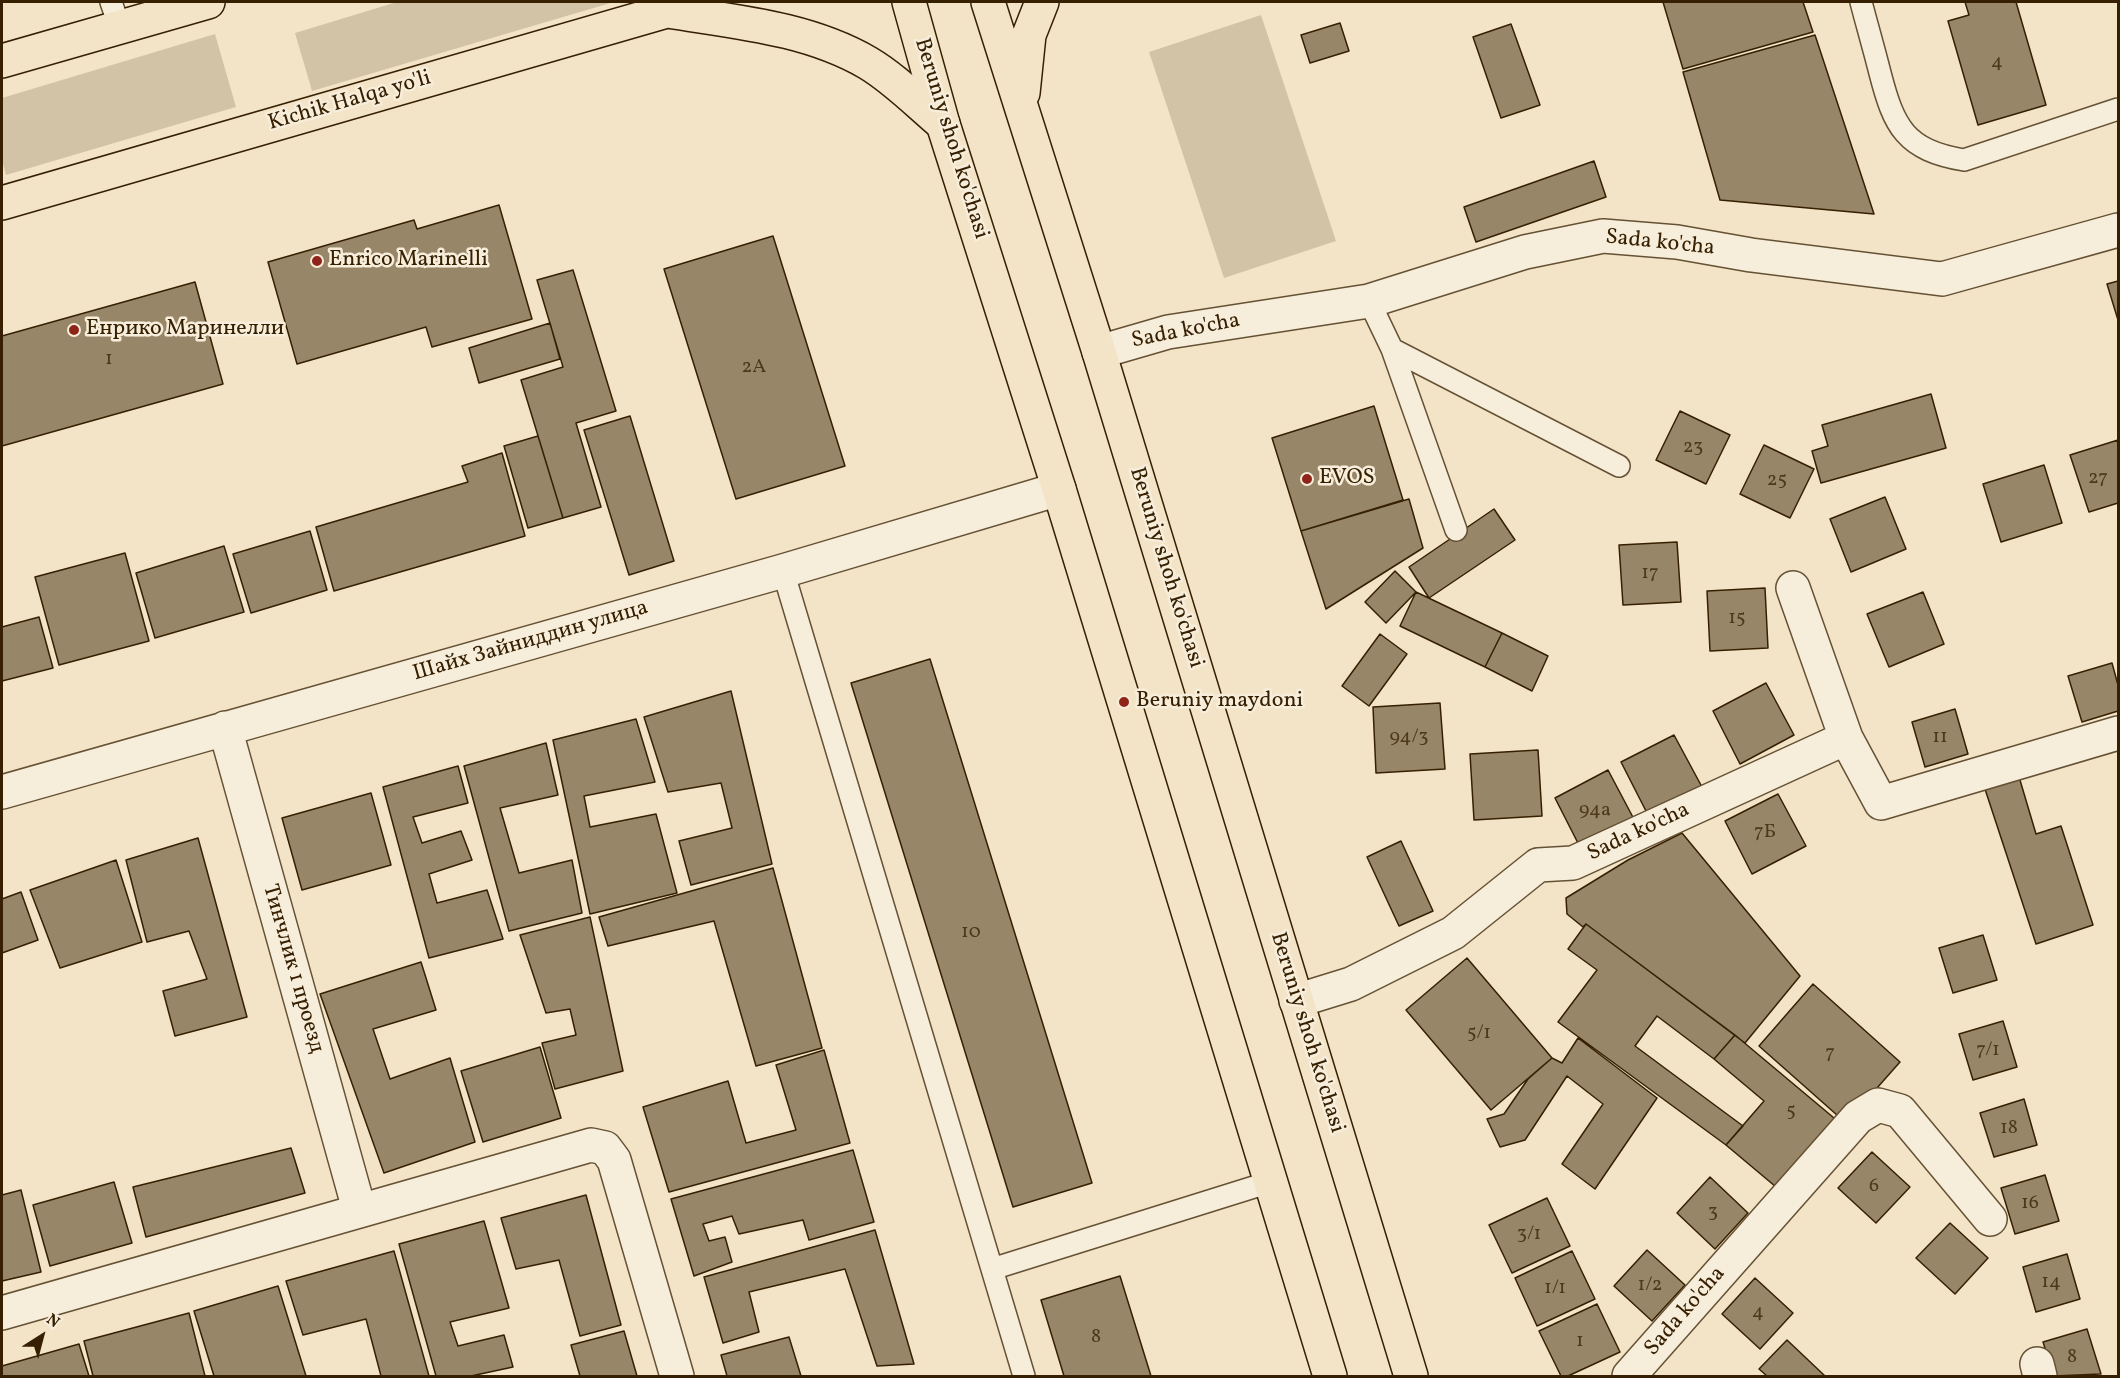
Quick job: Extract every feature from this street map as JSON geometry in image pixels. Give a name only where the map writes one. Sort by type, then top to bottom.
[{"type":"main road","points":[[2,61],[116,15],[208,2]]},
{"type":"main road","name":"Kichik Halqa yo'li","points":[[2,203],[698,2]]},
{"type":"main road","name":"Beruniy shoh ko'chasi","points":[[909,2],[944,124],[1059,489],[1330,1377]]},
{"type":"main road","name":"Beruniy shoh ko'chasi","points":[[988,2],[1099,352],[1411,1377]]},
{"type":"main road","points":[[1022,107],[1023,70],[1029,35],[1042,2]]},
{"type":"main road","points":[[666,11],[784,30],[836,48],[869,64],[944,124]]},
{"type":"street","name":"Sada ko'cha","points":[[1099,352],[1168,332],[1369,301],[1525,252],[1603,236],[1677,242],[1751,255],[1942,279],[2118,230]]},
{"type":"street","name":"Шайх Зайниддин улица","points":[[2,792],[783,571],[1059,489]]},
{"type":"street","points":[[1793,588],[1846,738],[1881,803],[2118,733]]},
{"type":"street","name":"Тинчлик 1 проезд","points":[[225,728],[359,1209]]},
{"type":"street","name":"Sada ko'cha","points":[[1296,1001],[1351,984],[1453,933],[1538,865],[1573,863],[1846,738]]},
{"type":"street","name":"Sada ko'cha","points":[[1629,1377],[1858,1116],[1878,1105],[1900,1111],[1990,1219]]},
{"type":"street","points":[[2,1313],[591,1144],[605,1148],[614,1160],[677,1377]]},
{"type":"lane","points":[[1861,2],[1889,109],[1902,131],[1919,145],[1941,156],[1965,160],[2118,109]]},
{"type":"lane","points":[[1369,301],[1392,349],[1456,530]]},
{"type":"lane","points":[[1392,349],[1619,466]]},
{"type":"lane","points":[[783,571],[1024,1377]]},
{"type":"lane","points":[[992,1269],[1270,1182]]},
{"type":"shaded area","points":[[397,2],[614,2],[312,91],[295,33]]},
{"type":"shaded area","points":[[1261,15],[1336,241],[1224,278],[1149,52]]},
{"type":"shaded area","points":[[215,34],[236,107],[6,175],[2,160],[2,98]]},
{"type":"building","points":[[1663,2],[1803,2],[1813,32],[1683,69]]},
{"type":"building","points":[[1965,2],[2016,2],[2046,105],[1978,125],[1948,21],[1969,15]]},
{"type":"building","points":[[1340,23],[1349,51],[1310,63],[1301,35]]},
{"type":"building","points":[[1511,24],[1540,105],[1501,118],[1473,37]]},
{"type":"building","points":[[1815,35],[1874,214],[1720,200],[1683,72]]},
{"type":"building","points":[[1594,161],[1606,197],[1476,242],[1464,207]]},
{"type":"building","points":[[499,205],[532,319],[432,347],[426,327],[297,364],[268,262],[414,220],[417,229]]},
{"type":"building","points":[[773,236],[845,466],[736,499],[664,269]]},
{"type":"building","points":[[573,270],[616,411],[576,423],[601,507],[563,518],[521,380],[563,367],[537,280]]},
{"type":"building","points":[[2118,281],[2118,320],[2107,284]]},
{"type":"building","points":[[195,282],[223,384],[2,446],[2,336]]},
{"type":"building","points":[[550,323],[560,359],[479,383],[469,348]]},
{"type":"building","points":[[1931,394],[1946,448],[1821,483],[1812,451],[1828,446],[1822,425]]},
{"type":"building","points":[[1374,406],[1403,500],[1301,531],[1272,438]]},
{"type":"building","points":[[1680,411],[1730,435],[1706,484],[1656,460]]},
{"type":"building","points":[[630,416],[674,561],[629,575],[584,430]]},
{"type":"building","points":[[538,436],[563,518],[528,528],[504,446]]},
{"type":"building","points":[[2118,440],[2118,503],[2089,512],[2070,455]]},
{"type":"building","points":[[1764,445],[1814,469],[1790,518],[1740,494]]},
{"type":"building","points":[[502,453],[525,536],[334,591],[316,527],[468,482],[462,466]]},
{"type":"building","points":[[2044,465],[2062,523],[2001,542],[1983,484]]},
{"type":"building","points":[[1885,497],[1906,549],[1851,572],[1830,519]]},
{"type":"building","points":[[1409,499],[1423,548],[1326,609],[1301,531]]},
{"type":"building","points":[[1494,509],[1515,540],[1429,598],[1409,567]]},
{"type":"building","points":[[310,531],[327,590],[251,613],[233,554]]},
{"type":"building","points":[[1677,542],[1681,602],[1623,605],[1619,545]]},
{"type":"building","points":[[224,546],[244,612],[155,638],[136,573]]},
{"type":"building","points":[[125,553],[149,641],[59,665],[35,577]]},
{"type":"building","points":[[1395,571],[1416,592],[1386,623],[1365,602]]},
{"type":"building","points":[[1765,588],[1768,648],[1710,651],[1707,591]]},
{"type":"building","points":[[1416,592],[1502,633],[1485,667],[1400,626]]},
{"type":"building","points":[[1923,592],[1944,644],[1889,667],[1867,614]]},
{"type":"building","points":[[39,617],[53,668],[2,681],[2,627]]},
{"type":"building","points":[[1502,633],[1548,656],[1532,691],[1485,667]]},
{"type":"building","points":[[1380,634],[1407,654],[1369,706],[1342,686]]},
{"type":"building","points":[[930,659],[1092,1183],[1013,1207],[851,683]]},
{"type":"building","points":[[2112,663],[2118,685],[2118,711],[2082,722],[2068,676]]},
{"type":"building","points":[[1766,683],[1794,735],[1740,764],[1713,711]]},
{"type":"building","points":[[731,691],[772,864],[691,885],[679,841],[732,828],[721,783],[668,792],[644,717]]},
{"type":"building","points":[[1440,703],[1445,769],[1376,773],[1373,707]]},
{"type":"building","points":[[1955,709],[1968,754],[1925,767],[1912,722]]},
{"type":"building","points":[[636,719],[655,782],[584,796],[590,827],[656,814],[677,893],[590,914],[553,740]]},
{"type":"building","points":[[1674,735],[1702,787],[1648,815],[1621,762]]},
{"type":"building","points":[[546,743],[558,795],[500,808],[519,873],[572,860],[582,913],[509,931],[464,766]]},
{"type":"building","points":[[1538,750],[1542,816],[1474,820],[1470,754]]},
{"type":"building","points":[[458,766],[468,803],[413,817],[422,843],[461,831],[472,860],[429,874],[437,903],[487,890],[503,939],[429,958],[383,787]]},
{"type":"building","points":[[1608,770],[1636,823],[1582,851],[1555,798]]},
{"type":"building","points":[[2017,770],[2036,834],[2061,826],[2093,925],[2036,944],[1982,780]]},
{"type":"building","points":[[371,793],[391,865],[302,890],[282,818]]},
{"type":"building","points":[[1778,794],[1806,846],[1752,874],[1725,821]]},
{"type":"building","points":[[1682,833],[1800,976],[1745,1043],[1586,924],[1583,927],[1567,914],[1566,898],[1628,860]]},
{"type":"building","points":[[198,838],[247,1017],[175,1036],[163,991],[207,979],[189,931],[147,942],[126,860]]},
{"type":"building","points":[[1401,841],[1433,911],[1399,926],[1367,857]]},
{"type":"building","points":[[116,860],[142,942],[60,968],[30,890]]},
{"type":"building","points":[[773,868],[822,1048],[756,1066],[714,921],[608,946],[599,917]]},
{"type":"building","points":[[21,892],[38,940],[2,953],[2,899]]},
{"type":"building","points":[[590,917],[623,1071],[555,1089],[542,1043],[576,1035],[570,1009],[546,1013],[520,935]]},
{"type":"building","points":[[1586,924],[1735,1035],[1714,1059],[1657,1016],[1635,1046],[1743,1126],[1726,1145],[1558,1022],[1597,970],[1568,949]]},
{"type":"building","points":[[1983,935],[1997,980],[1953,993],[1939,948]]},
{"type":"building","points":[[1467,958],[1552,1058],[1491,1110],[1406,1010]]},
{"type":"building","points":[[421,962],[436,1010],[373,1029],[390,1079],[450,1058],[475,1142],[384,1173],[320,994]]},
{"type":"building","points":[[1813,984],[1900,1062],[1846,1123],[1759,1046]]},
{"type":"building","points":[[2003,1021],[2017,1067],[1973,1080],[1959,1034]]},
{"type":"building","points":[[1735,1035],[1840,1123],[1782,1192],[1726,1145],[1764,1101],[1714,1059]]},
{"type":"building","points":[[1578,1038],[1657,1098],[1595,1189],[1562,1164],[1603,1104],[1567,1076],[1525,1140],[1500,1147],[1487,1119],[1504,1114],[1528,1079],[1552,1058],[1562,1063]]},
{"type":"building","points":[[540,1047],[561,1118],[483,1142],[461,1071]]},
{"type":"building","points":[[824,1050],[850,1143],[669,1192],[643,1107],[728,1081],[746,1143],[796,1130],[776,1065]]},
{"type":"building","points":[[2024,1099],[2037,1145],[1994,1157],[1980,1113]]},
{"type":"building","points":[[291,1148],[305,1193],[146,1237],[133,1187]]},
{"type":"building","points":[[853,1150],[874,1222],[809,1240],[803,1220],[739,1234],[732,1216],[703,1224],[709,1241],[725,1237],[732,1262],[694,1276],[671,1199]]},
{"type":"building","points":[[1872,1152],[1910,1187],[1876,1223],[1838,1188]]},
{"type":"building","points":[[2045,1175],[2059,1221],[2015,1234],[2001,1188]]},
{"type":"building","points":[[1710,1177],[1748,1213],[1715,1249],[1677,1213]]},
{"type":"building","points":[[114,1182],[132,1243],[50,1266],[33,1205]]},
{"type":"building","points":[[21,1190],[41,1272],[2,1281],[2,1195]]},
{"type":"building","points":[[586,1195],[621,1325],[580,1336],[559,1260],[516,1269],[501,1218]]},
{"type":"building","points":[[1547,1198],[1570,1246],[1512,1273],[1489,1225]]},
{"type":"building","points":[[484,1221],[509,1308],[450,1322],[458,1346],[504,1335],[513,1367],[471,1376],[436,1376],[399,1244]]},
{"type":"building","points":[[1950,1223],[1988,1258],[1955,1294],[1916,1258]]},
{"type":"building","points":[[875,1230],[914,1364],[877,1366],[845,1269],[749,1292],[759,1332],[723,1343],[704,1277]]},
{"type":"building","points":[[1647,1250],[1685,1285],[1652,1321],[1614,1286]]},
{"type":"building","points":[[394,1251],[429,1376],[381,1376],[366,1319],[303,1335],[286,1281]]},
{"type":"building","points":[[1572,1251],[1595,1299],[1537,1326],[1515,1278]]},
{"type":"building","points":[[2067,1254],[2080,1299],[2036,1312],[2023,1267]]},
{"type":"building","points":[[1120,1276],[1151,1376],[1064,1376],[1041,1300]]},
{"type":"building","points":[[1755,1278],[1793,1313],[1760,1349],[1722,1314]]},
{"type":"building","points":[[278,1286],[306,1376],[214,1376],[194,1311]]},
{"type":"building","points":[[1597,1304],[1620,1352],[1568,1376],[1561,1376],[1539,1331]]},
{"type":"building","points":[[189,1313],[205,1376],[93,1376],[84,1341]]},
{"type":"building","points":[[2087,1329],[2101,1374],[2054,1376],[2043,1342]]},
{"type":"building","points":[[624,1331],[637,1376],[580,1376],[571,1345]]},
{"type":"building","points":[[789,1337],[801,1376],[727,1376],[721,1355]]},
{"type":"building","points":[[1787,1340],[1825,1376],[1767,1376],[1759,1369]]},
{"type":"building","points":[[79,1344],[89,1376],[2,1376],[2,1366]]},
{"type":"place","name":"Enrico Marinelli","points":[[317,261]]},
{"type":"place","name":"Енрико Маринелли","points":[[74,330]]},
{"type":"place","name":"EVOS","points":[[1307,479]]},
{"type":"place","name":"Beruniy maydoni","points":[[1124,702]]}]
